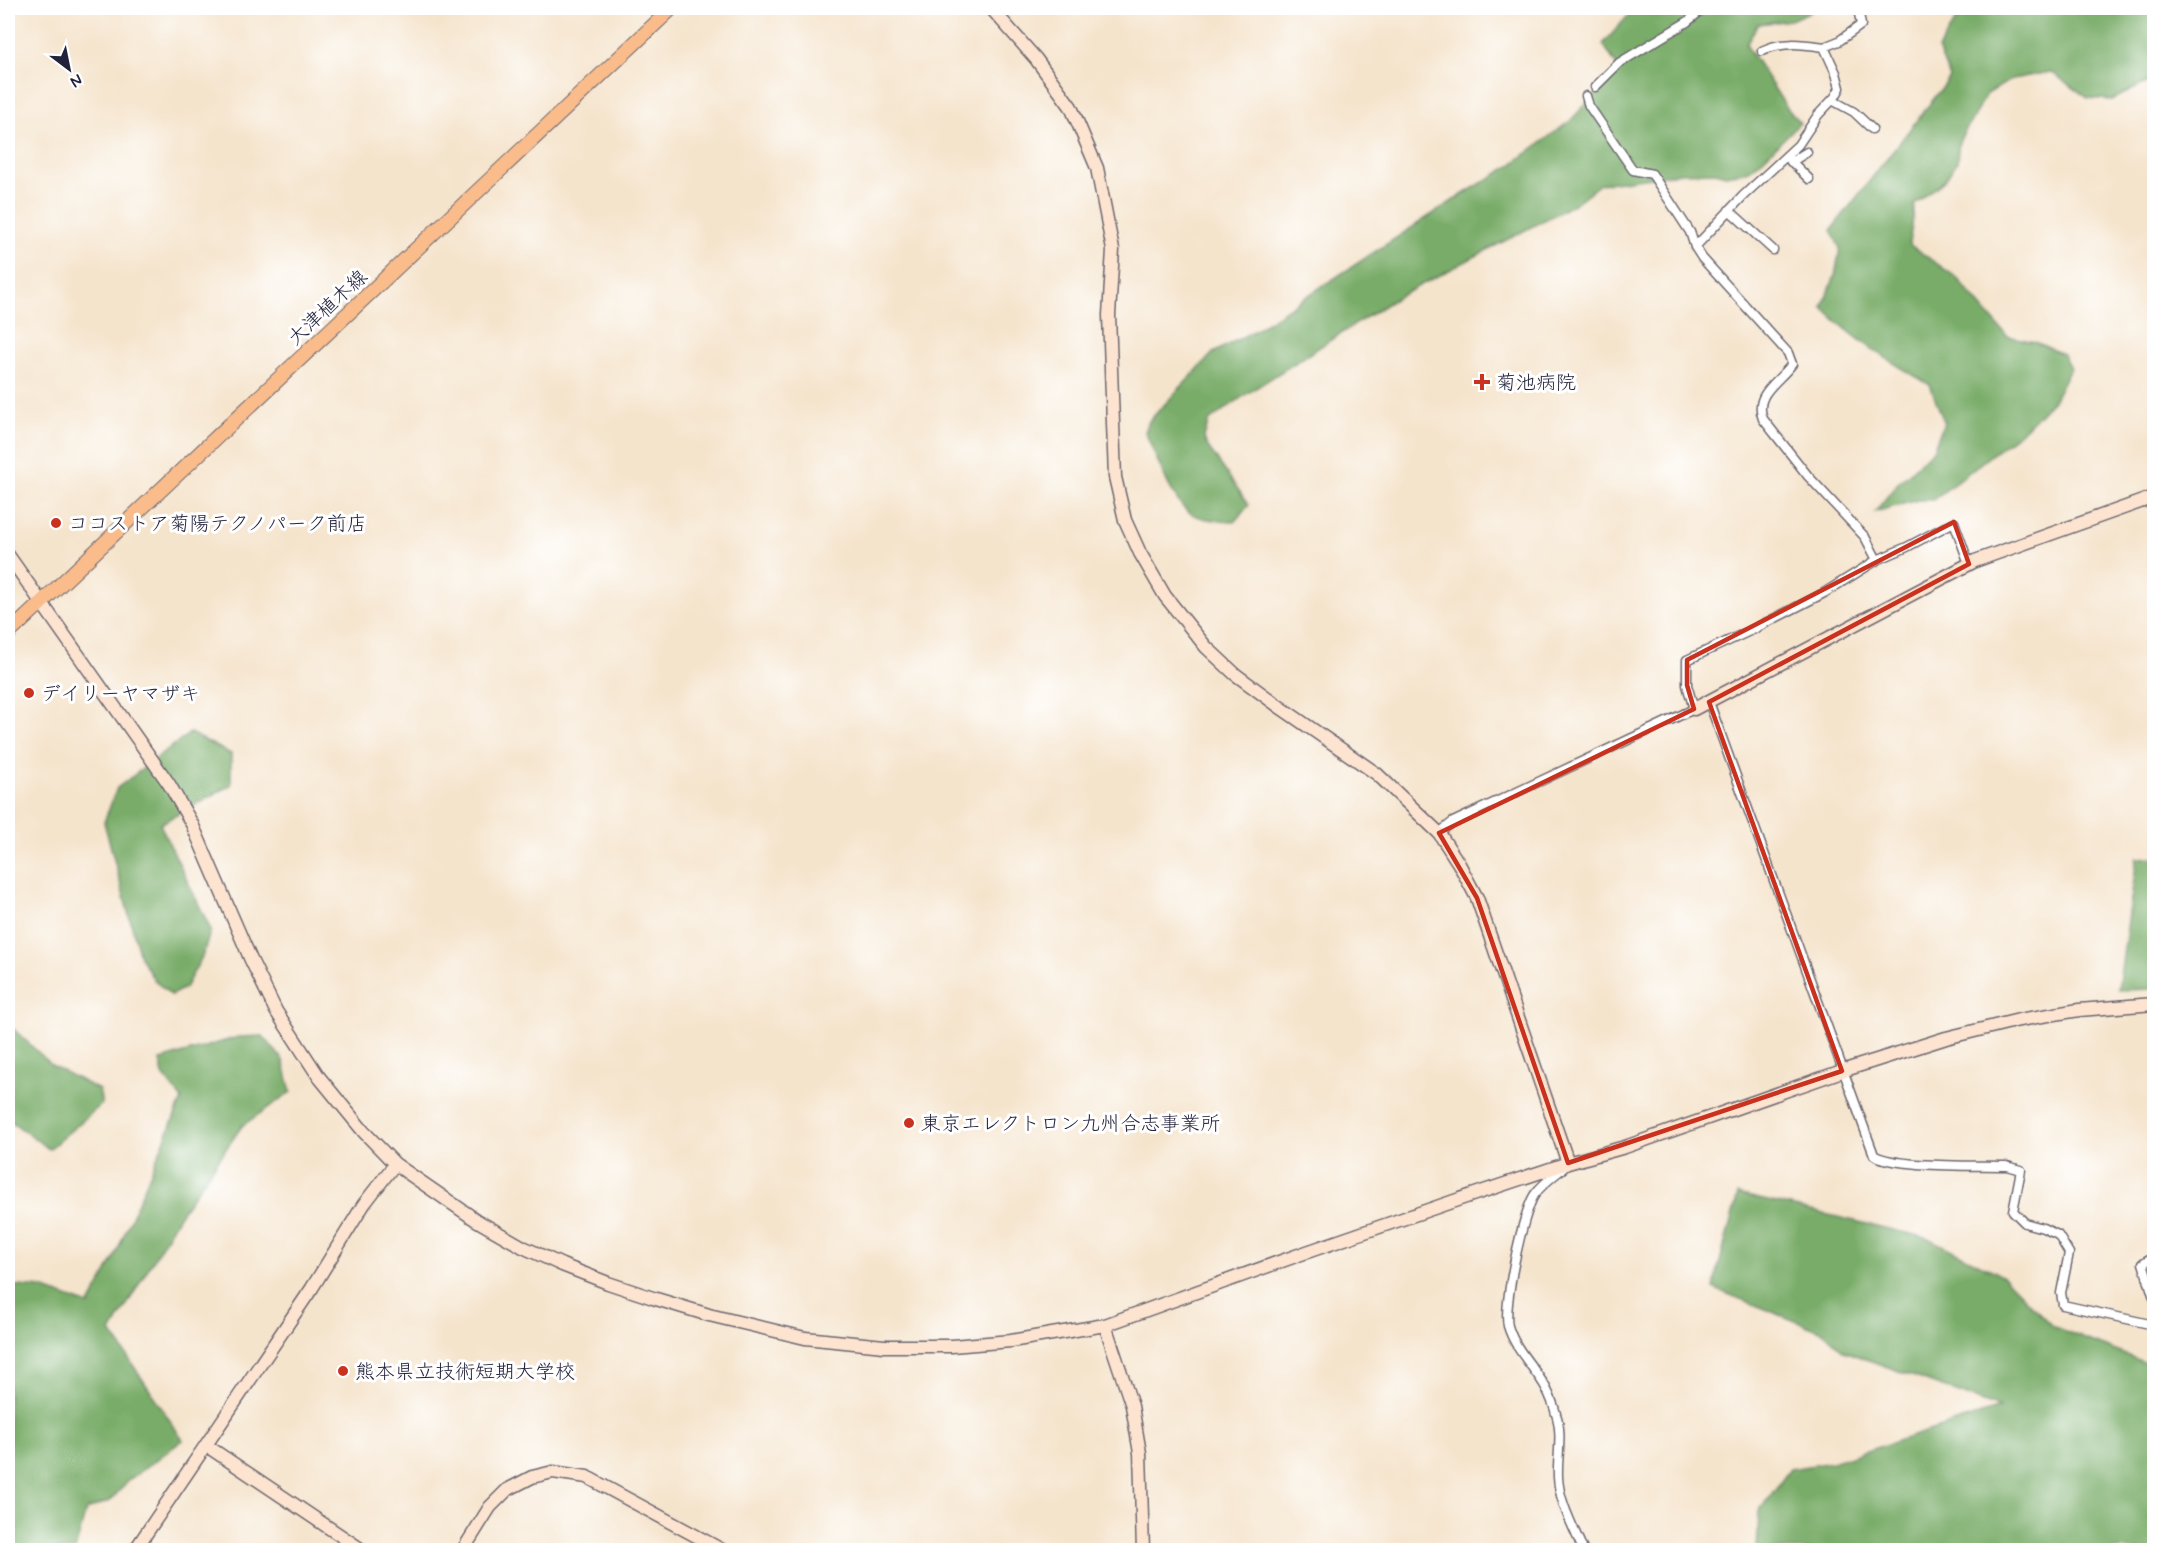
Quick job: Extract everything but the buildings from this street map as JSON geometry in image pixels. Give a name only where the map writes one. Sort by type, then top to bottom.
[{"type":"main road","name":"大津植木線","points":[[8,633],[672,8]]},
{"type":"street","points":[[990,8],[1036,59],[1071,107],[1096,168],[1113,250],[1109,315],[1115,477],[1125,520],[1140,553],[1164,596],[1206,647],[1235,674],[1377,774],[1439,833],[1477,898],[1568,1163]]},
{"type":"street","points":[[1595,87],[1619,63],[1688,22],[1704,8]]},
{"type":"street","points":[[1762,51],[1771,46],[1794,43],[1824,47],[1839,41],[1861,25],[1858,8]]},
{"type":"street","points":[[1695,247],[1729,210],[1788,159],[1840,88],[1836,72],[1824,47]]},
{"type":"street","points":[[1586,96],[1589,106],[1633,170],[1652,174],[1690,232],[1702,258],[1788,353],[1792,364],[1762,398],[1760,411],[1763,419],[1808,476],[1864,537],[1877,560]]},
{"type":"street","points":[[1832,100],[1854,112],[1872,129]]},
{"type":"street","points":[[1788,159],[1807,152]]},
{"type":"street","points":[[1788,159],[1809,179]]},
{"type":"street","points":[[1729,210],[1773,250]]},
{"type":"street","points":[[1439,833],[1453,822],[1709,702],[1969,564],[2154,497]]},
{"type":"street","points":[[1694,709],[1687,685],[1687,660],[1824,594],[1877,560],[1954,522],[1969,564]]},
{"type":"street","points":[[8,555],[175,794],[210,862],[251,960],[276,1011],[302,1052],[342,1106],[395,1164],[476,1220],[523,1247],[562,1265],[654,1298],[795,1336],[884,1347],[952,1346],[1011,1341],[1105,1325],[1304,1253],[1568,1163],[1636,1144],[1842,1071],[1946,1038],[2019,1020],[2079,1010],[2154,1004]]},
{"type":"street","points":[[1709,702],[1874,1155],[1881,1160],[1899,1163],[2007,1166],[2021,1170],[2013,1211],[2025,1222],[2058,1235],[2069,1252],[2061,1293],[2063,1305],[2154,1325]]},
{"type":"street","points":[[1568,1163],[1535,1194],[1515,1256],[1507,1323],[1517,1344],[1546,1389],[1557,1416],[1558,1479],[1583,1551]]},
{"type":"street","points":[[135,1551],[312,1288],[364,1204],[395,1164]]},
{"type":"street","points":[[2154,1256],[2143,1263],[2154,1298]]},
{"type":"street","points":[[1105,1325],[1132,1406],[1140,1453],[1143,1551]]},
{"type":"street","points":[[207,1446],[362,1551]]},
{"type":"street","points":[[463,1551],[490,1507],[507,1490],[532,1477],[553,1472],[587,1477],[722,1551]]},
{"type":"highlighted area","points":[[1954,522],[1969,564],[1709,702],[1842,1071],[1568,1163],[1477,898],[1439,833],[1694,709],[1687,685],[1687,660]]},
{"type":"green space","points":[[1635,8],[1818,8],[1791,20],[1758,24],[1746,45],[1787,108],[1800,123],[1759,163],[1745,172],[1725,175],[1716,172],[1679,173],[1600,184],[1558,213],[1396,298],[1248,393],[1209,421],[1204,437],[1206,444],[1249,505],[1234,522],[1217,521],[1188,512],[1170,487],[1145,432],[1149,421],[1213,353],[1257,329],[1460,196],[1507,168],[1570,121],[1619,69],[1603,44]]},
{"type":"green space","points":[[1963,8],[2154,8],[2154,79],[2112,100],[2088,98],[2051,72],[2012,79],[1987,94],[1959,141],[1957,162],[1945,180],[1915,204],[1909,244],[1956,277],[2007,336],[2035,342],[2063,354],[2070,368],[2054,399],[2026,428],[1933,500],[1918,500],[1875,512],[1897,484],[1933,450],[1944,422],[1930,385],[1860,340],[1822,307],[1835,276],[1840,248],[1831,230],[1950,78],[1938,49]]},
{"type":"green space","points":[[190,733],[231,754],[231,785],[160,824],[211,930],[202,957],[185,988],[171,995],[154,980],[140,957],[104,822],[117,788]]},
{"type":"green space","points":[[2154,857],[2154,989],[2118,990],[2137,858]]},
{"type":"green space","points":[[8,1024],[53,1066],[99,1090],[102,1104],[49,1149],[8,1119]]},
{"type":"green space","points":[[263,1036],[283,1060],[291,1092],[242,1126],[179,1216],[111,1332],[183,1440],[129,1480],[110,1501],[86,1510],[75,1550],[9,1550],[8,1285],[42,1288],[89,1305],[115,1256],[182,1099],[163,1075],[160,1060],[238,1037]]},
{"type":"green space","points":[[1738,1194],[1928,1238],[2002,1275],[2052,1326],[2154,1366],[2154,1550],[1757,1550],[1759,1511],[1790,1469],[1832,1462],[2000,1408],[1844,1351],[1823,1332],[1713,1288]]},
{"type":"place","name":"菊池病院","points":[[1482,382]]},
{"type":"place","name":"ココストア菊陽テクノパーク前店","points":[[56,523]]},
{"type":"place","name":"デイリーヤマザキ","points":[[29,693]]},
{"type":"place","name":"東京エレクトロン九州合志事業所","points":[[909,1123]]},
{"type":"place","name":"熊本県立技術短期大学校","points":[[343,1371]]}]
